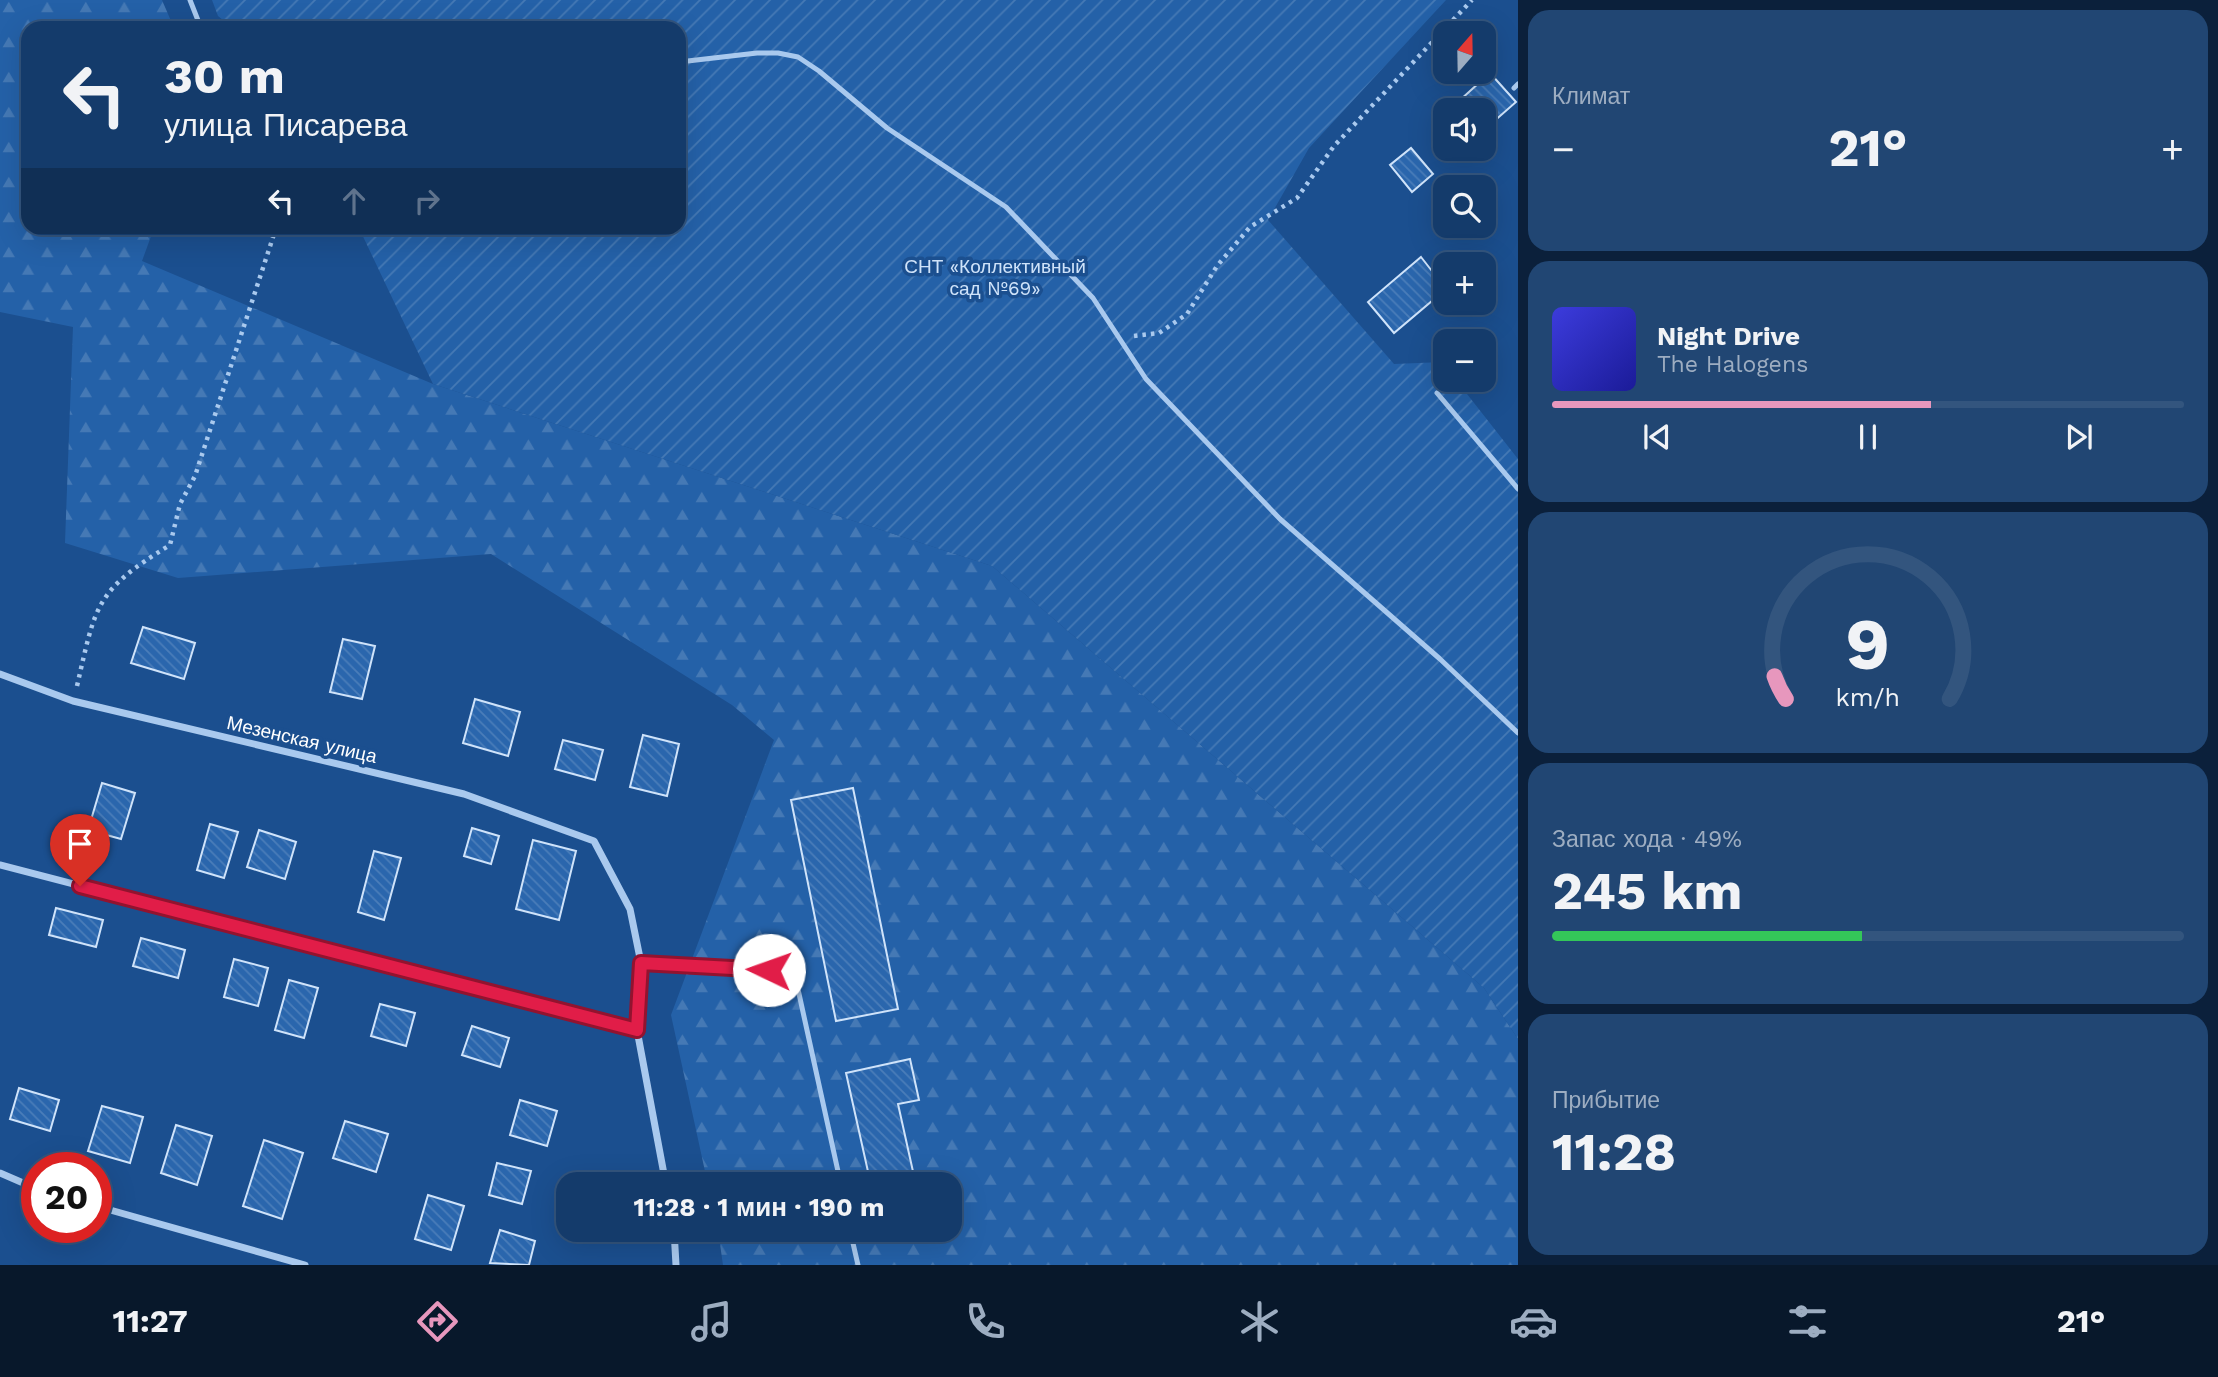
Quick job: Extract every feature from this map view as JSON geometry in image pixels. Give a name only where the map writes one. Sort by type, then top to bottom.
[{"type":"street","name":"Мезенская улица","points":[[0,674],[73,701],[464,794],[594,841],[631,909],[641,963]]},
{"type":"street","points":[[0,865],[637,1030]]},
{"type":"street","points":[[641,963],[637,1030],[664,1172]]},
{"type":"street","points":[[0,1173],[21,1182]]},
{"type":"street","points":[[112,1211],[304,1265]]},
{"type":"street","points":[[675,1242],[676,1265]]},
{"type":"lane","points":[[190,0],[198,21]]},
{"type":"lane","points":[[686,61],[778,53],[798,57],[819,71],[887,128],[1006,207],[1093,298],[1146,379],[1280,519],[1440,659],[1518,733]]},
{"type":"lane","points":[[1437,393],[1518,489]]},
{"type":"lane","points":[[641,963],[794,971],[838,1172]]},
{"type":"lane","points":[[853,1242],[858,1265]]},
{"type":"path","points":[[1119,338],[1159,333],[1187,314],[1217,266],[1250,227],[1297,198],[1334,146],[1472,0]]},
{"type":"path","points":[[73,701],[93,619],[107,591],[129,570],[170,545],[180,504],[195,475],[273,235]]},
{"type":"green space","points":[[0,0],[162,0],[171,21],[21,21],[21,235],[151,235],[142,261],[433,384],[992,566],[1484,988],[1518,1039],[1518,1265],[723,1265],[720,1242],[962,1242],[962,1172],[705,1172],[671,1015],[774,740],[732,705],[491,554],[178,578],[65,543],[73,327],[0,312]]},
{"type":"green space","name":"СНТ «Коллективный сад №69»","points":[[212,0],[1446,0],[1309,148],[1268,220],[1394,364],[1433,362],[1433,392],[1465,392],[1518,459],[1518,1039],[1484,988],[992,566],[433,384],[362,235],[686,235],[686,21],[224,21],[218,16]]},
{"type":"building","points":[[1496,80],[1516,102],[1496,120],[1496,98],[1462,98],[1478,84],[1496,84]]},
{"type":"building","points":[[1411,148],[1433,174],[1412,192],[1390,165]]},
{"type":"building","points":[[1421,257],[1433,272],[1433,300],[1394,333],[1368,302]]},
{"type":"building","points":[[143,627],[195,643],[184,679],[131,663]]},
{"type":"building","points":[[343,639],[375,646],[362,699],[330,692]]},
{"type":"building","points":[[475,699],[520,712],[508,756],[463,743]]},
{"type":"building","points":[[643,735],[679,744],[667,796],[630,787]]},
{"type":"building","points":[[563,740],[603,750],[595,780],[555,769]]},
{"type":"building","points":[[102,783],[135,793],[121,839],[88,830]]},
{"type":"building","points":[[853,788],[898,1009],[836,1021],[791,800]]},
{"type":"building","points":[[210,824],[238,832],[224,878],[197,870]]},
{"type":"building","points":[[472,828],[499,836],[491,864],[464,856]]},
{"type":"building","points":[[259,830],[296,842],[285,879],[247,867]]},
{"type":"building","points":[[533,840],[576,851],[559,920],[516,909]]},
{"type":"building","points":[[374,851],[401,858],[384,920],[358,912]]},
{"type":"building","points":[[56,908],[103,920],[96,947],[49,935]]},
{"type":"building","points":[[141,938],[185,950],[178,978],[133,966]]},
{"type":"building","points":[[234,959],[268,968],[258,1006],[224,997]]},
{"type":"building","points":[[289,980],[318,988],[304,1038],[275,1030]]},
{"type":"building","points":[[380,1004],[415,1013],[406,1046],[371,1036]]},
{"type":"building","points":[[472,1026],[509,1038],[500,1067],[462,1055]]},
{"type":"building","points":[[910,1059],[919,1100],[898,1104],[913,1172],[868,1172],[846,1073]]},
{"type":"building","points":[[19,1088],[59,1100],[50,1131],[10,1119]]},
{"type":"building","points":[[520,1100],[557,1111],[547,1146],[510,1135]]},
{"type":"building","points":[[102,1106],[143,1117],[130,1163],[112,1158],[112,1152],[88,1151]]},
{"type":"building","points":[[345,1121],[388,1134],[376,1172],[333,1158]]},
{"type":"building","points":[[176,1125],[212,1136],[197,1185],[161,1173]]},
{"type":"building","points":[[264,1140],[303,1153],[282,1219],[243,1206]]},
{"type":"building","points":[[497,1163],[531,1171],[522,1204],[489,1195]]},
{"type":"building","points":[[428,1195],[464,1206],[451,1250],[415,1239]]},
{"type":"building","points":[[500,1230],[535,1241],[529,1265],[490,1263]]},
{"type":"route","points":[[80,886],[637,1030],[641,963],[769,970]]}]
